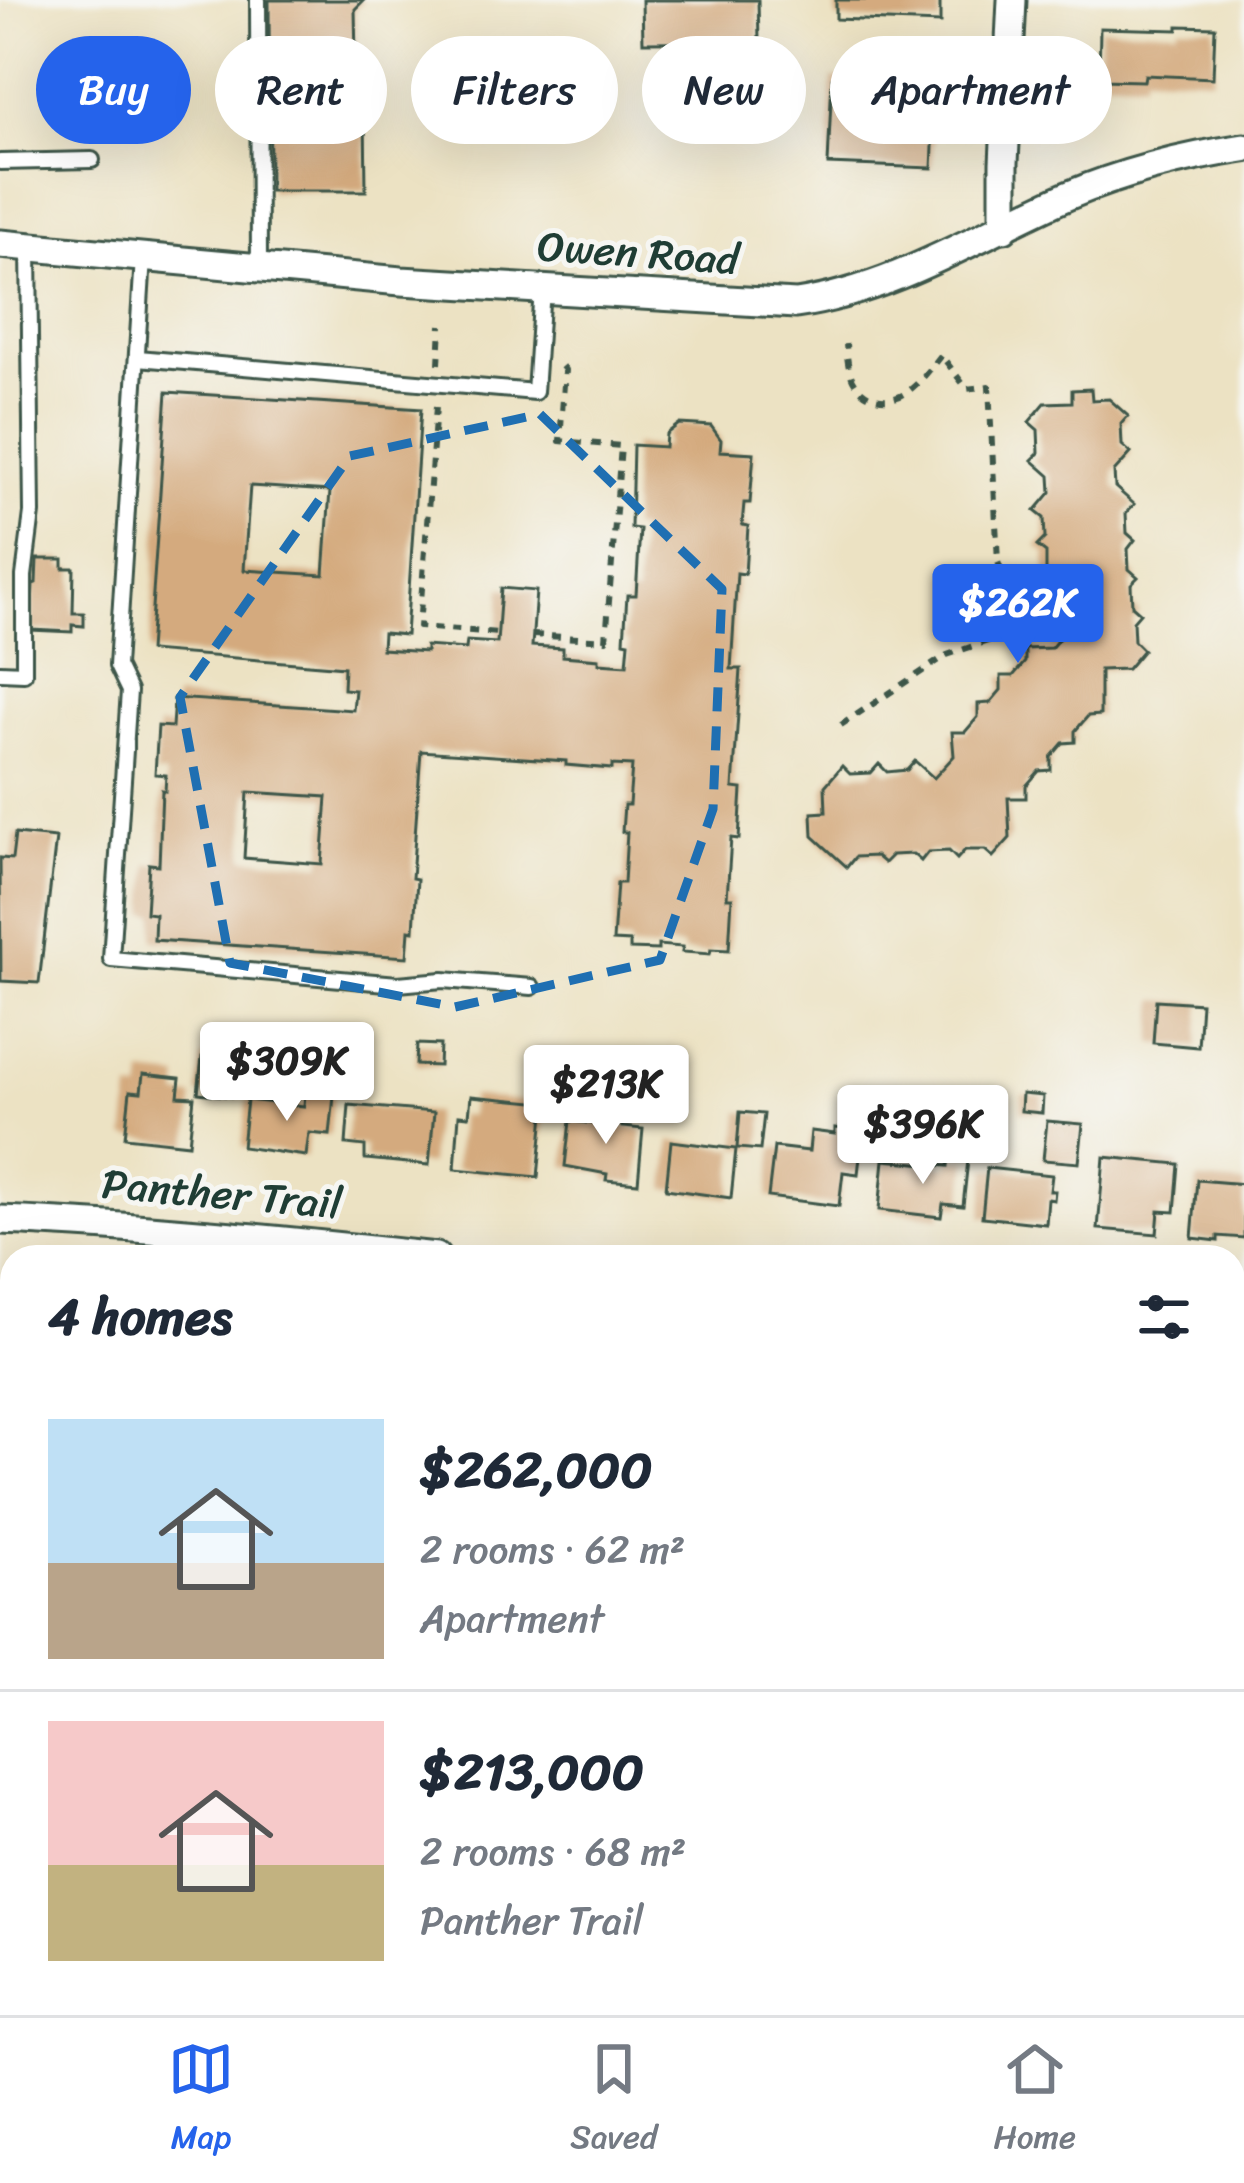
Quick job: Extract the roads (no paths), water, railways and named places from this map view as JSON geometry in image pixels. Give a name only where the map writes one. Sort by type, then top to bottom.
[{"type":"street","points":[[1004,228],[1012,0]]},
{"type":"street","name":"Owen Road","points":[[14,246],[542,289],[763,303],[817,301],[885,280],[1068,196],[1153,166],[1244,148]]},
{"type":"street","name":"Panther Trail","points":[[0,1220],[280,1245]]},
{"type":"lane","points":[[258,0],[259,269]]},
{"type":"lane","points":[[0,161],[92,160]]},
{"type":"lane","points":[[0,672],[24,673],[24,577],[32,513],[14,246]]},
{"type":"lane","points":[[143,258],[117,666],[129,691],[111,959],[398,984],[442,980],[532,987]]},
{"type":"lane","points":[[138,358],[536,392],[542,289]]}]
